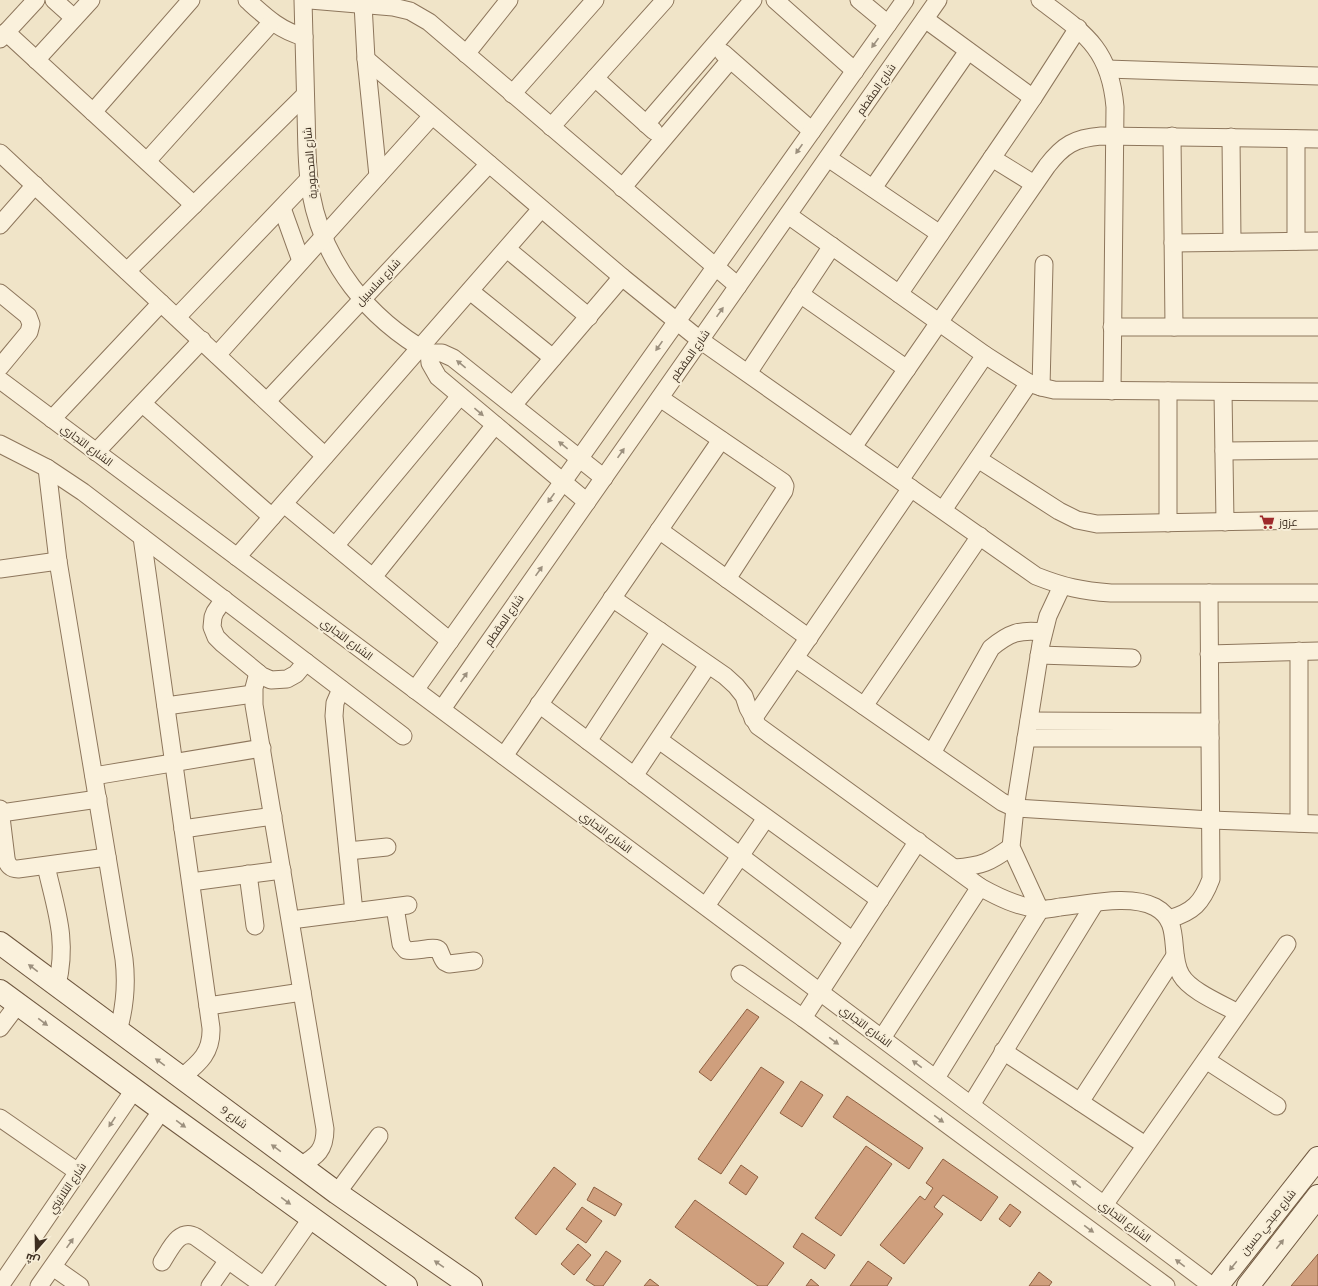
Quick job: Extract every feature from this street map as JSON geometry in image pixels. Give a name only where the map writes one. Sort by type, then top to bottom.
[{"type":"main road","name":"شارع 9","points":[[0,943],[337,1193],[471,1286]]},
{"type":"main road","points":[[0,991],[311,1219],[406,1286]]},
{"type":"main road","name":"شارع صبحي حسين","points":[[1217,1286],[1318,1158]]},
{"type":"main road","name":"شارع صبحي حسين","points":[[1248,1286],[1318,1196]]},
{"type":"street","points":[[36,0],[3,35],[36,60],[194,205]]},
{"type":"street","points":[[54,0],[74,18]]},
{"type":"street","points":[[36,60],[91,0]]},
{"type":"street","points":[[93,112],[191,0]]},
{"type":"street","points":[[247,0],[272,22],[287,31],[304,36]]},
{"type":"street","name":"شارع المحمودية","points":[[303,0],[309,179],[314,208],[323,236],[336,263],[372,311],[395,331],[424,350]]},
{"type":"street","points":[[310,0],[393,7],[415,6],[429,22],[512,94],[738,286]]},
{"type":"street","points":[[466,54],[509,0]]},
{"type":"street","points":[[512,94],[594,0]]},
{"type":"street","points":[[551,127],[665,0]]},
{"type":"street","points":[[646,124],[753,0]]},
{"type":"street","points":[[775,0],[855,71]]},
{"type":"street","points":[[859,0],[888,24]]},
{"type":"street","points":[[415,690],[906,0]]},
{"type":"street","name":"شارع المقطم","points":[[442,709],[938,0]]},
{"type":"street","points":[[1040,0],[1078,28],[1094,46],[1107,69],[1114,94],[1112,391]]},
{"type":"street","points":[[363,4],[366,59],[378,176]]},
{"type":"street","points":[[925,19],[1033,98]]},
{"type":"street","points":[[147,161],[272,22]]},
{"type":"street","points":[[900,294],[1033,98],[1078,28]]},
{"type":"street","points":[[714,45],[812,131]]},
{"type":"street","points":[[873,188],[968,51]]},
{"type":"street","points":[[366,59],[622,277],[700,340],[1036,576],[1062,586],[1086,591],[1112,593],[1318,593]]},
{"type":"street","points":[[622,188],[730,60]]},
{"type":"street","points":[[1107,69],[1318,76]]},
{"type":"street","points":[[595,78],[663,140]]},
{"type":"street","points":[[127,271],[305,95]]},
{"type":"street","points":[[217,355],[432,116]]},
{"type":"street","points":[[853,447],[1034,184],[1054,156],[1064,147],[1075,140],[1088,137],[1114,136],[1318,139]]},
{"type":"street","points":[[1172,136],[1174,327]]},
{"type":"street","points":[[1231,137],[1232,242]]},
{"type":"street","points":[[1296,139],[1296,241]]},
{"type":"street","points":[[0,153],[326,456]]},
{"type":"street","points":[[828,158],[940,234]]},
{"type":"street","points":[[992,158],[1034,184]]},
{"type":"street","name":"شارع سلسبيل","points":[[266,401],[489,164]]},
{"type":"street","points":[[177,318],[309,179]]},
{"type":"street","points":[[0,224],[35,186]]},
{"type":"street","points":[[282,208],[301,261]]},
{"type":"street","points":[[237,557],[326,456],[424,350],[470,291],[542,209]]},
{"type":"street","points":[[788,215],[985,354],[1035,385],[1054,390],[1318,392]]},
{"type":"street","points":[[1173,243],[1318,241]]},
{"type":"street","points":[[748,373],[832,246]]},
{"type":"street","points":[[507,249],[589,316]]},
{"type":"street","points":[[943,510],[978,459],[1035,385],[1044,264]]},
{"type":"street","points":[[513,405],[622,277]]},
{"type":"street","points":[[470,291],[553,358]]},
{"type":"street","points":[[0,293],[28,316],[31,324],[29,332],[0,367]]},
{"type":"street","points":[[800,294],[907,369]]},
{"type":"street","points":[[52,419],[161,303]]},
{"type":"street","points":[[1112,327],[1318,327]]},
{"type":"street","points":[[96,452],[202,340]]},
{"type":"street","points":[[424,350],[435,373],[460,396],[587,502]]},
{"type":"street","points":[[424,350],[442,353],[453,358],[604,478]]},
{"type":"street","points":[[753,719],[809,638],[906,484],[985,354]]},
{"type":"street","name":"الشارع التجاري","points":[[0,380],[706,906],[1212,1286]]},
{"type":"street","points":[[1168,391],[1168,523]]},
{"type":"street","points":[[1223,392],[1225,522]]},
{"type":"street","points":[[335,546],[460,396]]},
{"type":"street","points":[[660,398],[782,482],[785,486],[784,491],[727,579]]},
{"type":"street","points":[[143,404],[272,517]]},
{"type":"street","points":[[372,577],[495,425]]},
{"type":"street","points":[[504,756],[721,440]]},
{"type":"street","points":[[0,444],[47,468],[83,492],[403,736]]},
{"type":"street","points":[[1224,450],[1318,450]]},
{"type":"street","points":[[978,459],[1058,511],[1077,520],[1097,524],[1318,520]]},
{"type":"street","points":[[47,468],[58,561],[126,974],[125,1003],[118,1031]]},
{"type":"street","points":[[284,504],[450,641]]},
{"type":"street","points":[[659,530],[809,638]]},
{"type":"street","points":[[864,706],[980,536]]},
{"type":"street","points":[[142,537],[211,1028],[210,1043],[203,1057],[181,1078]]},
{"type":"street","points":[[0,569],[58,561]]},
{"type":"street","points":[[1040,910],[1011,847],[1015,808],[1043,632],[1050,611],[1062,586]]},
{"type":"street","points":[[1169,919],[1184,914],[1196,906],[1206,894],[1211,879],[1209,593]]},
{"type":"street","points":[[612,598],[736,686],[744,696],[753,719],[758,726],[980,887],[1019,905],[1040,910],[1128,900],[1143,902],[1157,908],[1169,919],[1174,932],[1175,956],[1177,968],[1181,976],[1189,986],[1238,1013]]},
{"type":"street","points":[[224,599],[214,612],[212,627],[214,632],[219,641],[258,673],[266,678],[282,680],[296,674],[306,662]]},
{"type":"street","points":[[932,753],[991,648],[1002,638],[1015,632],[1030,630],[1043,632]]},
{"type":"street","points":[[588,741],[660,631]]},
{"type":"street","points":[[1209,654],[1318,650]]},
{"type":"street","points":[[1299,651],[1299,823]]},
{"type":"street","points":[[1039,656],[1132,658]]},
{"type":"street","points":[[795,658],[1002,802],[1015,808],[1211,820],[1318,824]]},
{"type":"street","points":[[634,776],[708,665]]},
{"type":"street","points":[[258,673],[255,683],[254,705],[325,1129],[325,1138],[322,1147],[317,1154],[300,1166]]},
{"type":"street","points":[[341,689],[337,696],[334,709],[354,912]]},
{"type":"street","points":[[166,706],[254,694]]},
{"type":"street","points":[[539,704],[853,941]]},
{"type":"street","points":[[1028,729],[1210,730]]},
{"type":"street","points":[[659,740],[880,900]]},
{"type":"street","points":[[94,776],[262,748]]},
{"type":"street","points":[[0,813],[98,799]]},
{"type":"street","points":[[0,809],[6,858],[8,865],[11,868],[18,869],[46,866],[107,857]]},
{"type":"street","points":[[183,829],[273,816]]},
{"type":"street","points":[[706,906],[766,818]]},
{"type":"street","points":[[803,1018],[918,842]]},
{"type":"street","points":[[348,851],[387,847]]},
{"type":"street","points":[[955,868],[981,864],[994,859],[1011,847]]},
{"type":"street","points":[[46,866],[60,922],[62,938],[61,969],[57,985]]},
{"type":"street","points":[[191,882],[282,870]]},
{"type":"street","points":[[248,874],[255,926]]},
{"type":"street","points":[[882,1038],[980,887]]},
{"type":"street","points":[[971,1105],[1096,903]]},
{"type":"street","points":[[290,920],[402,906],[401,944],[406,950],[414,951],[435,948],[439,950],[443,961],[449,964],[474,961]]},
{"type":"street","points":[[936,1078],[1040,910]]},
{"type":"street","points":[[1104,1205],[1287,944]]},
{"type":"street","points":[[1080,1102],[1175,956]]},
{"type":"street","points":[[740,974],[803,1018],[1166,1286]]},
{"type":"street","points":[[208,1006],[302,992]]},
{"type":"street","points":[[0,1028],[18,1004]]},
{"type":"street","points":[[1004,1051],[1145,1146]]},
{"type":"street","points":[[1206,1060],[1277,1106]]},
{"type":"street","name":"شارع التلاتيني","points":[[1,1282],[134,1090]]},
{"type":"street","points":[[40,1286],[162,1110]]},
{"type":"street","points":[[2,1122],[78,1172]]},
{"type":"street","points":[[337,1193],[379,1136]]},
{"type":"street","points":[[162,1262],[179,1237],[189,1234],[196,1237],[264,1286],[311,1219]]},
{"type":"street","points":[[210,1286],[228,1260]]},
{"type":"street","points":[[53,1267],[80,1286]]},
{"type":"building","points":[[747,1009],[759,1017],[711,1081],[699,1072]]},
{"type":"building","points":[[761,1067],[784,1082],[721,1174],[698,1159]]},
{"type":"building","points":[[801,1081],[823,1095],[802,1127],[780,1113]]},
{"type":"building","points":[[847,1096],[923,1148],[909,1169],[833,1117]]},
{"type":"building","points":[[866,1146],[892,1164],[841,1236],[815,1218]]},
{"type":"building","points":[[943,1159],[998,1197],[981,1221],[943,1195],[934,1207],[943,1214],[904,1264],[880,1245],[920,1196],[925,1200],[933,1188],[926,1183]]},
{"type":"building","points":[[741,1165],[758,1177],[746,1195],[729,1183]]},
{"type":"building","points":[[554,1167],[576,1184],[536,1235],[515,1218]]},
{"type":"building","points":[[594,1187],[622,1204],[615,1216],[587,1200]]},
{"type":"building","points":[[695,1200],[784,1263],[767,1286],[758,1286],[675,1227]]},
{"type":"building","points":[[1010,1204],[1021,1212],[1010,1227],[999,1219]]},
{"type":"building","points":[[582,1207],[602,1221],[586,1243],[566,1229]]},
{"type":"building","points":[[802,1233],[835,1255],[825,1269],[793,1247]]},
{"type":"building","points":[[578,1244],[591,1255],[574,1275],[561,1264]]},
{"type":"building","points":[[606,1251],[621,1261],[603,1286],[595,1286],[586,1280]]},
{"type":"building","points":[[1318,1254],[1318,1286],[1291,1286]]},
{"type":"building","points":[[868,1261],[892,1278],[887,1286],[850,1286]]},
{"type":"building","points":[[1039,1272],[1052,1282],[1049,1286],[1029,1286]]},
{"type":"building","points":[[650,1279],[659,1286],[644,1286]]},
{"type":"building","points":[[811,1279],[819,1286],[806,1286]]},
{"type":"place","name":"عزوز","points":[[1267,522]]}]
